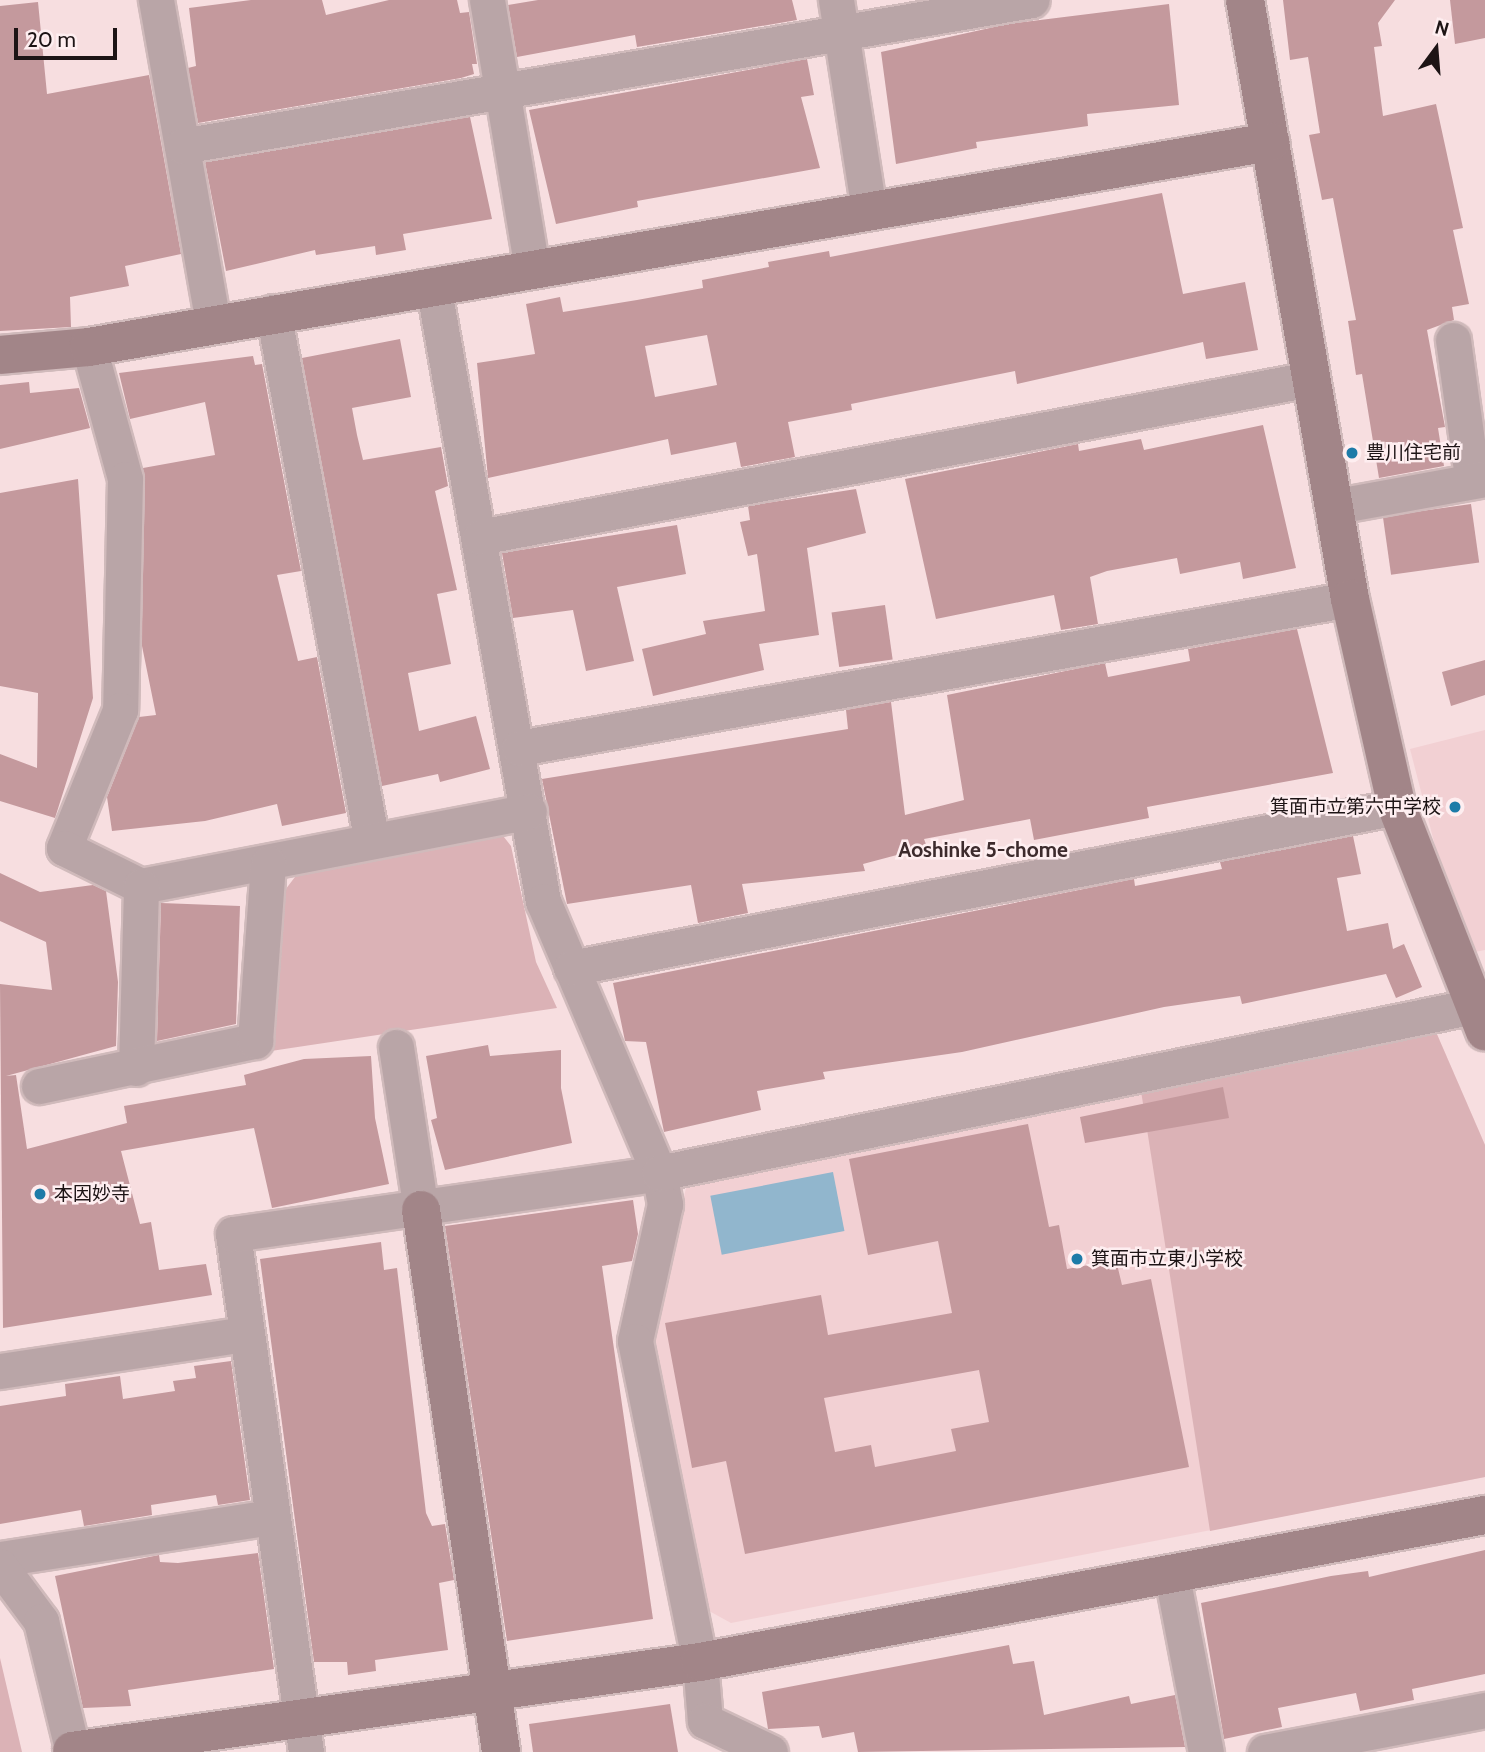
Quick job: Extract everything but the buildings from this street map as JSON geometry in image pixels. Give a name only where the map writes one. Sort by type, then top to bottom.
[{"type":"street","points":[[156,0],[213,322]]},
{"type":"street","points":[[487,0],[532,268]]},
{"type":"street","points":[[182,146],[503,89],[839,16],[1032,0]]},
{"type":"street","points":[[303,1734],[244,1334],[233,1234],[421,1210],[659,1174],[1480,1019],[1397,807],[1350,599],[1337,506],[1310,379],[1245,0]]},
{"type":"street","points":[[839,16],[870,210]]},
{"type":"street","points":[[0,355],[89,347],[213,322],[1270,142]]},
{"type":"street","points":[[433,285],[519,748],[543,901],[659,1174],[665,1204],[635,1341],[699,1662],[705,1721],[770,1752]]},
{"type":"street","points":[[273,312],[371,837]]},
{"type":"street","points":[[1337,506],[1448,491],[1478,478],[1453,340]]},
{"type":"street","points":[[89,347],[125,479],[120,710],[64,848],[141,886],[268,863],[371,837],[529,811]]},
{"type":"street","points":[[480,537],[1310,379]]},
{"type":"street","points":[[519,748],[1350,599]]},
{"type":"street","points":[[571,968],[1397,807]]},
{"type":"street","points":[[39,1086],[136,1068],[255,1041],[268,863]]},
{"type":"street","points":[[136,1068],[141,886]]},
{"type":"street","points":[[396,1046],[501,1752]]},
{"type":"street","points":[[0,1371],[244,1334]]},
{"type":"street","points":[[0,1566],[41,1621],[72,1752],[303,1734],[493,1696],[699,1662],[1172,1576],[1485,1515]]},
{"type":"street","points":[[0,1559],[271,1517]]},
{"type":"street","points":[[1172,1576],[1206,1752]]},
{"type":"street","points":[[1265,1752],[1485,1710]]},
{"type":"shaded area","name":"箕面市立第六中学校","points":[[1485,730],[1485,950],[1475,952],[1440,865],[1410,749]]},
{"type":"shaded area","points":[[500,832],[511,846],[536,962],[557,1008],[271,1051],[279,898],[298,873]]},
{"type":"shaded area","name":"箕面市立東小学校","points":[[1436,1032],[1485,1145],[1485,1477],[731,1623],[700,1606],[650,1338],[688,1180]]},
{"type":"shaded area","points":[[1436,1032],[1485,1145],[1485,1477],[1210,1531],[1141,1091]]},
{"type":"shaded area","points":[[0,1658],[22,1752],[0,1752]]},
{"type":"water","points":[[833,1172],[844,1231],[722,1255],[710,1196]]},
{"type":"place","name":"豊川住宅前","points":[[1352,453]]},
{"type":"place","name":"箕面市立第六中学校","points":[[1455,807]]},
{"type":"place","name":"本因妙寺","points":[[40,1194]]},
{"type":"place","name":"箕面市立東小学校","points":[[1077,1259]]},
{"type":"district","name":"Aoshinke 5-chome","points":[[983,850]]}]
